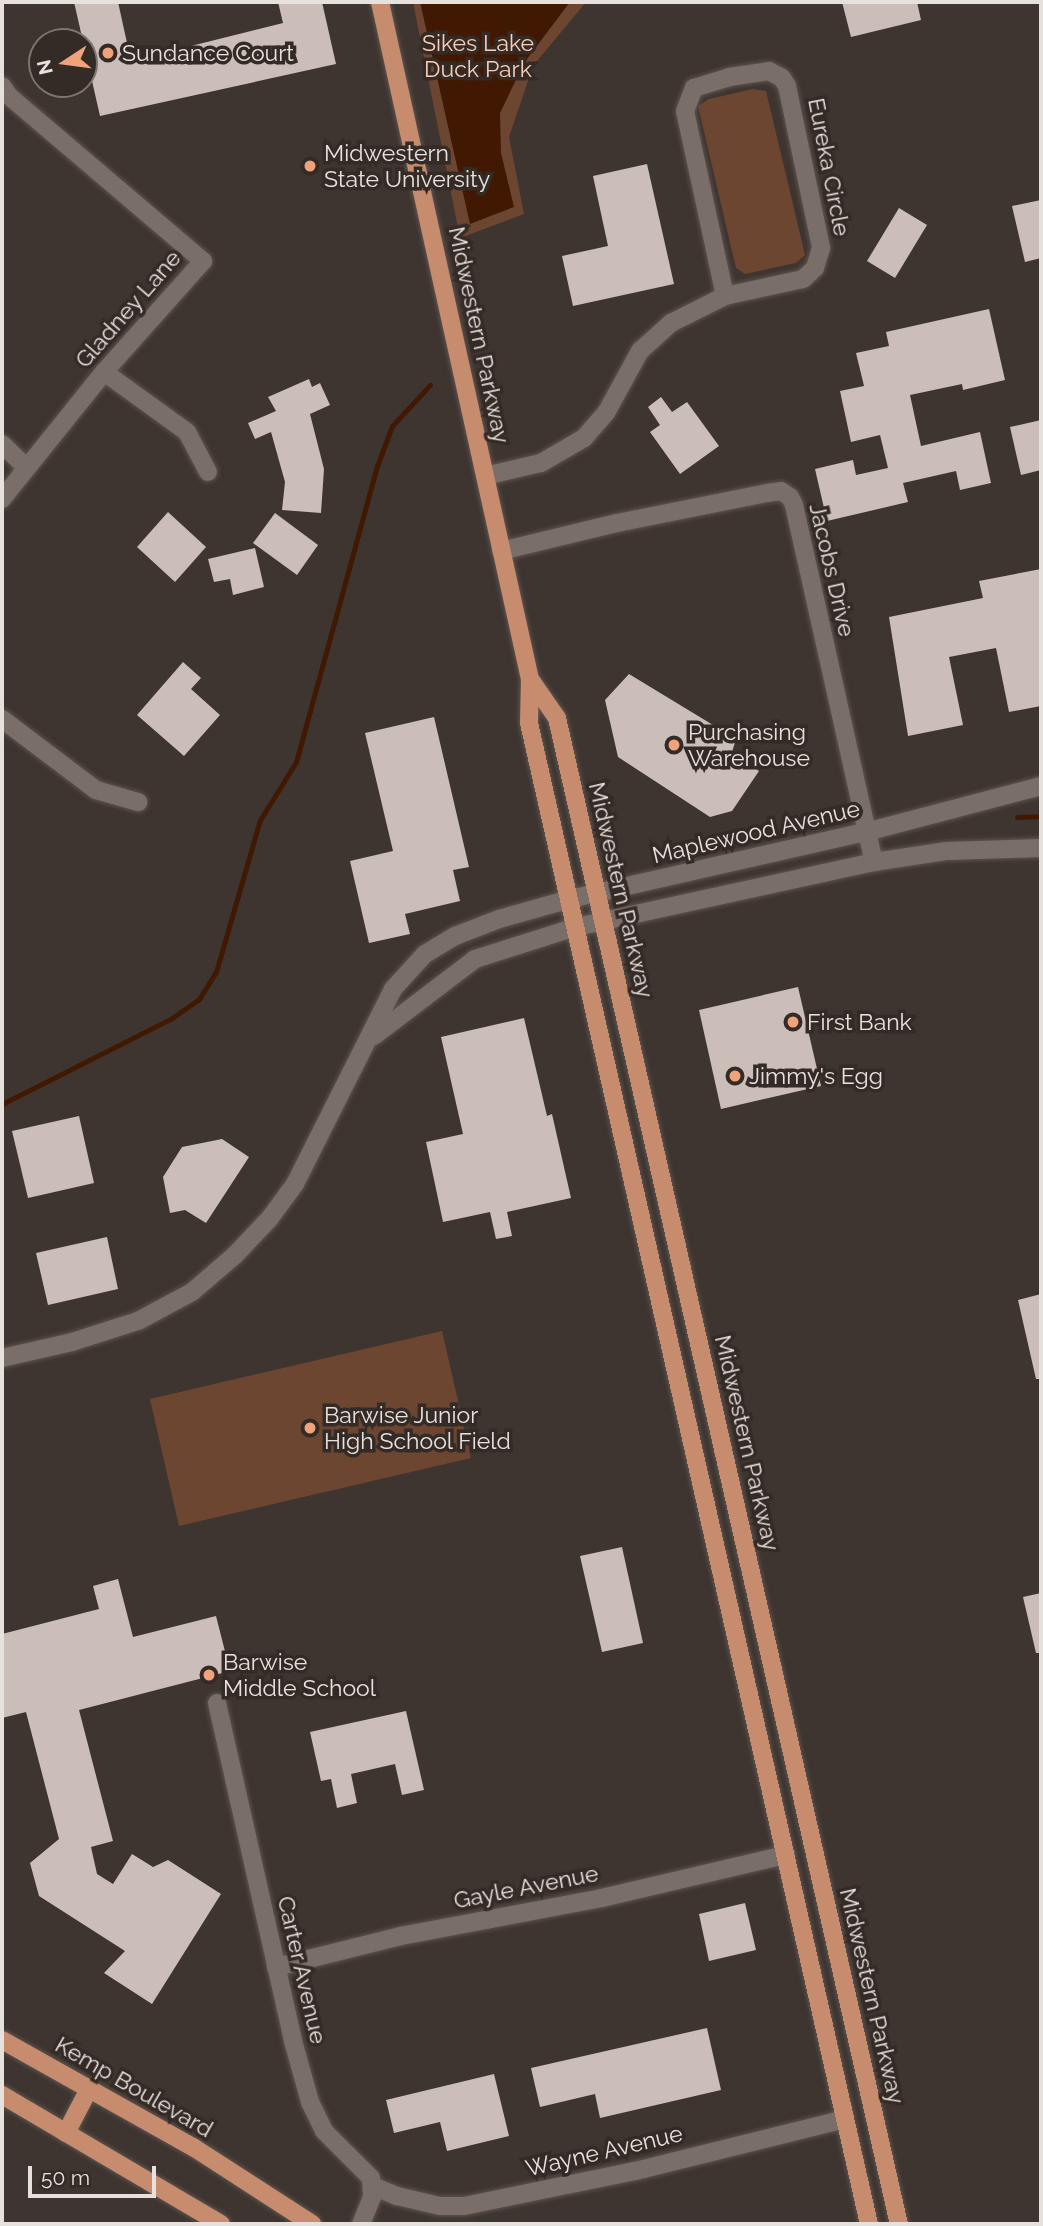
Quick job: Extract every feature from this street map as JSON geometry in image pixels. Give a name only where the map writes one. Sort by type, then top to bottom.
[{"type":"main road","name":"Midwestern Parkway","points":[[380,2],[530,679],[530,723],[869,2224]]},
{"type":"main road","name":"Midwestern Parkway","points":[[530,679],[556,718],[899,2224]]},
{"type":"main road","points":[[665,1321],[692,1314]]},
{"type":"main road","points":[[755,1717],[782,1710]]},
{"type":"main road","points":[[786,1854],[814,1848]]},
{"type":"main road","name":"Kemp Boulevard","points":[[2,2040],[193,2147],[312,2224]]},
{"type":"main road","points":[[66,2133],[89,2089]]},
{"type":"main road","points":[[2,2095],[221,2224]]},
{"type":"street","name":"Eureka Circle","points":[[485,476],[541,463],[584,438],[606,413],[640,351],[671,323],[725,296],[803,279],[815,268],[821,248],[787,86],[782,78],[769,71],[729,77],[694,88],[685,111],[688,139],[725,296]]},
{"type":"street","name":"Gladney Lane","points":[[2,86],[9,96],[203,261],[104,372],[2,499]]},
{"type":"street","points":[[104,372],[187,432],[208,472]]},
{"type":"street","points":[[2,444],[26,467]]},
{"type":"street","name":"Jacobs Drive","points":[[501,551],[617,523],[767,493],[781,491],[790,497],[794,505],[874,862]]},
{"type":"street","points":[[2,719],[96,790],[138,802]]},
{"type":"street","name":"Maplewood Avenue","points":[[2,1358],[72,1342],[138,1321],[192,1292],[261,1227],[295,1184],[393,989],[425,954],[455,936],[570,898],[866,832],[1041,786]]},
{"type":"street","name":"Maplewood Avenue","points":[[368,1041],[475,959],[576,927],[874,862],[947,851],[1041,848]]},
{"type":"street","name":"Carter Avenue","points":[[217,1703],[299,2064],[316,2118],[324,2131],[371,2178],[373,2186]]},
{"type":"street","name":"Gayle Avenue","points":[[276,1967],[401,1936],[602,1898],[786,1854]]},
{"type":"street","name":"Wayne Avenue","points":[[373,2186],[397,2196],[429,2204],[464,2206],[635,2171],[845,2119]]},
{"type":"street","points":[[361,2224],[372,2197],[373,2186]]},
{"type":"green space","name":"Sikes Lake Duck Park","points":[[413,2],[586,2],[533,66],[509,137],[524,214],[460,238]]},
{"type":"green space","points":[[753,89],[766,91],[805,255],[796,263],[745,274],[736,268],[698,106],[709,99]]},
{"type":"green space","name":"Barwise Junior High School Field","points":[[442,1331],[471,1458],[179,1526],[150,1399]]},
{"type":"shaded area","name":"Sikes Lake Duck Park","points":[[420,2],[570,2],[524,63],[500,113],[501,153],[514,207],[470,224]]},
{"type":"building","points":[[74,2],[118,2],[131,61],[283,23],[278,2],[322,2],[336,64],[100,116],[96,98],[98,98],[98,28],[80,28]]},
{"type":"building","points":[[842,2],[917,2],[921,20],[851,37]]},
{"type":"building","points":[[647,164],[674,284],[573,306],[562,256],[608,246],[593,176]]},
{"type":"building","points":[[1041,200],[1041,258],[1025,262],[1012,206]]},
{"type":"building","points":[[899,208],[927,225],[895,278],[867,261]]},
{"type":"building","points":[[989,309],[1005,380],[963,390],[962,384],[910,395],[921,446],[980,432],[991,483],[960,490],[956,471],[903,483],[908,502],[827,521],[815,469],[853,460],[856,475],[888,468],[880,435],[851,442],[840,391],[864,386],[856,353],[889,346],[886,332]]},
{"type":"building","points":[[309,379],[312,387],[320,383],[330,405],[310,414],[324,469],[321,513],[282,510],[285,482],[271,432],[255,439],[248,423],[276,411],[268,397]]},
{"type":"building","points":[[661,397],[672,412],[687,402],[719,446],[680,474],[650,432],[660,425],[648,407]]},
{"type":"building","points":[[1041,420],[1041,470],[1021,475],[1010,427]]},
{"type":"building","points":[[168,512],[206,547],[175,582],[137,547]]},
{"type":"building","points":[[275,513],[318,545],[297,575],[253,543]]},
{"type":"building","points":[[255,548],[264,587],[233,595],[230,579],[214,582],[208,559]]},
{"type":"building","points":[[1041,569],[1041,706],[1009,712],[996,648],[949,657],[963,725],[908,736],[889,617],[983,598],[979,581]]},
{"type":"building","points":[[183,662],[201,678],[191,689],[220,715],[184,756],[137,715]]},
{"type":"building","name":"Purchasing Warehouse","points":[[629,674],[736,739],[732,752],[759,771],[732,811],[710,817],[618,757],[605,700]]},
{"type":"building","points":[[434,717],[469,867],[453,870],[460,901],[405,914],[410,934],[369,943],[350,861],[393,851],[365,733]]},
{"type":"building","points":[[798,987],[821,1086],[721,1109],[699,1010]]},
{"type":"building","points":[[524,1018],[547,1116],[552,1114],[571,1198],[507,1212],[512,1236],[496,1239],[490,1212],[443,1222],[426,1142],[463,1134],[441,1037]]},
{"type":"building","points":[[79,1116],[94,1183],[28,1198],[12,1131]]},
{"type":"building","points":[[222,1139],[249,1157],[206,1223],[185,1210],[170,1213],[163,1177],[182,1147]]},
{"type":"building","points":[[107,1237],[118,1289],[48,1305],[36,1253]]},
{"type":"building","points":[[1041,1294],[1041,1379],[1036,1379],[1018,1300]]},
{"type":"building","points":[[622,1547],[643,1643],[602,1652],[580,1556]]},
{"type":"building","points":[[118,1579],[133,1637],[216,1616],[230,1671],[79,1710],[113,1841],[91,1847],[97,1874],[113,1884],[132,1854],[153,1867],[168,1860],[221,1894],[152,2004],[104,1973],[125,1951],[39,1896],[30,1863],[59,1839],[26,1712],[2,1718],[2,1634],[99,1609],[93,1586]]},
{"type":"building","points":[[1041,1593],[1041,1653],[1036,1653],[1023,1597]]},
{"type":"building","points":[[406,1711],[424,1790],[402,1795],[395,1764],[351,1774],[357,1803],[337,1808],[331,1779],[321,1781],[310,1732]]},
{"type":"building","points":[[745,1903],[756,1950],[709,1961],[699,1914]]},
{"type":"building","points":[[707,2028],[721,2090],[600,2118],[595,2094],[540,2107],[531,2068]]},
{"type":"building","points":[[494,2074],[509,2136],[447,2151],[440,2122],[394,2133],[386,2100]]},
{"type":"waterway","points":[[2,1104],[172,1018],[199,999],[216,972],[260,820],[296,762],[377,466],[392,426],[430,385]]},
{"type":"waterway","points":[[1017,817],[1041,816]]},
{"type":"place","name":"Sundance Court","points":[[108,53]]},
{"type":"place","name":"Midwestern State University","points":[[310,166]]},
{"type":"place","name":"Purchasing Warehouse","points":[[674,745]]},
{"type":"place","name":"First Bank","points":[[793,1022]]},
{"type":"place","name":"Jimmy's Egg","points":[[735,1076]]},
{"type":"place","name":"Barwise Junior High School Field","points":[[310,1428]]},
{"type":"place","name":"Barwise Middle School","points":[[209,1675]]}]
